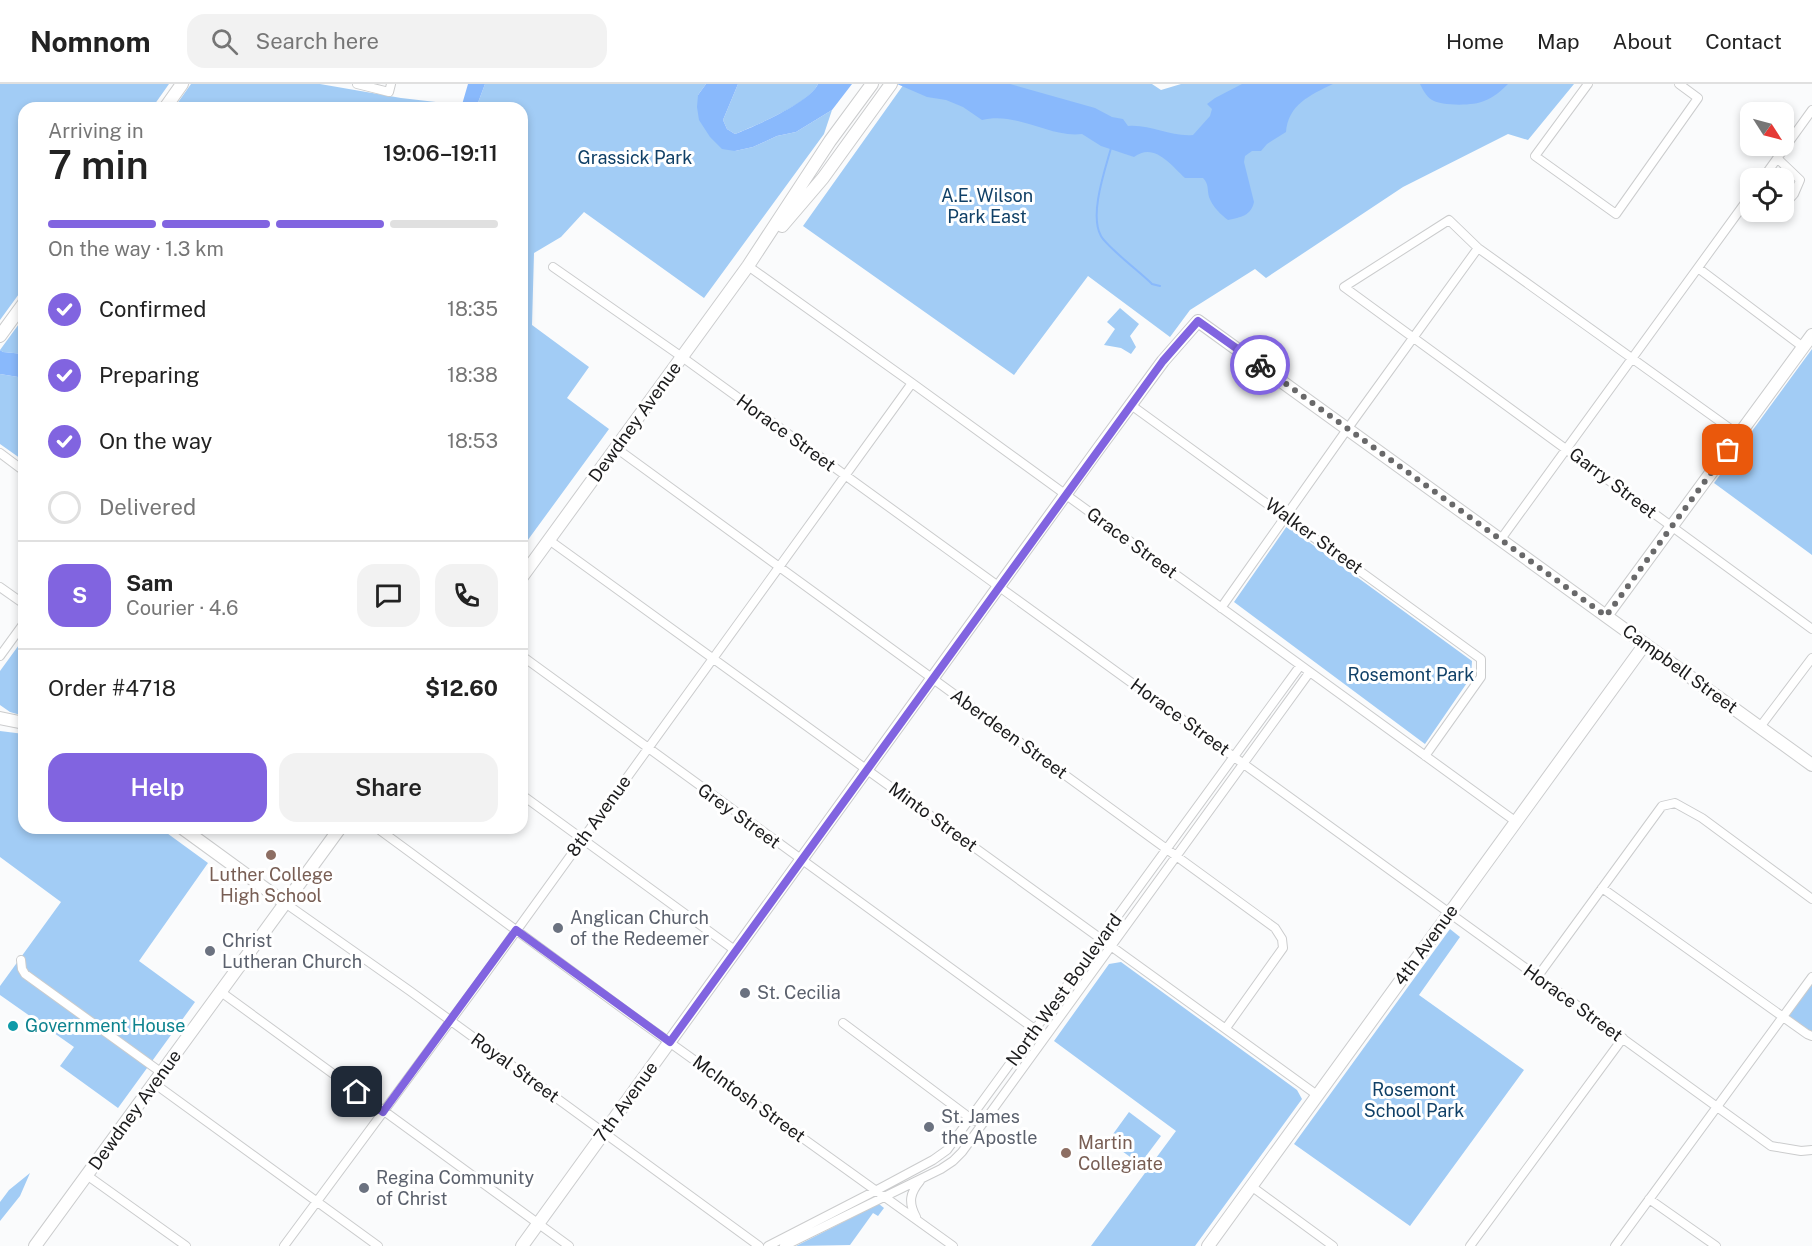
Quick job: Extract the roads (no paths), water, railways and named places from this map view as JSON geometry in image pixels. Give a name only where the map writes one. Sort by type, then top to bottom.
[{"type":"street","points":[[169,102],[182,84]]},
{"type":"street","points":[[357,84],[390,88]]},
{"type":"street","name":"Dewdney Avenue","points":[[528,569],[748,266],[830,141],[872,84]]},
{"type":"street","name":"Dewdney Avenue","points":[[748,266],[823,178],[891,84]]},
{"type":"street","points":[[1588,84],[1534,156],[1616,214],[1698,98],[1679,84]]},
{"type":"street","points":[[1771,168],[1812,110]]},
{"type":"street","points":[[1778,159],[1787,168]]},
{"type":"street","points":[[1794,174],[1800,180],[1794,194]]},
{"type":"street","points":[[1501,539],[1740,210]]},
{"type":"street","name":"Garry Street","points":[[1478,248],[1449,220],[1344,287],[1812,629]]},
{"type":"street","points":[[1221,608],[1347,428],[1478,248],[1739,435]]},
{"type":"street","name":"Grace Street","points":[[748,266],[1515,821]]},
{"type":"street","name":"Horace Street","points":[[554,267],[682,357],[1771,1146],[1801,1151],[1812,1150]]},
{"type":"street","points":[[1698,268],[1803,347]]},
{"type":"street","points":[[0,336],[18,311]]},
{"type":"street","name":"7th Avenue","points":[[522,1246],[1163,361],[1198,321]]},
{"type":"street","name":"Campbell Street","points":[[1198,321],[1812,765]]},
{"type":"street","points":[[1606,616],[1812,335]]},
{"type":"street","name":"8th Avenue","points":[[284,1246],[450,1021],[912,383]]},
{"type":"street","name":"Walker Street","points":[[1131,405],[1481,658],[1481,676],[1425,756]]},
{"type":"street","name":"Aberdeen Street","points":[[616,448],[1275,928],[1282,939],[1284,948],[1226,1028]]},
{"type":"street","points":[[0,453],[18,466]]},
{"type":"street","name":"Minto Street","points":[[549,540],[1317,1095]]},
{"type":"street","points":[[0,587],[18,600]]},
{"type":"street","points":[[0,656],[18,631]]},
{"type":"street","name":"4th Avenue","points":[[1208,1246],[1645,644]]},
{"type":"street","points":[[1760,727],[1812,658]]},
{"type":"street","name":"Grey Street","points":[[528,660],[1045,1037]]},
{"type":"street","name":"North West Boulevard","points":[[768,1246],[933,1160],[947,1150],[1300,666]]},
{"type":"street","name":"North West Boulevard","points":[[784,1246],[922,1179],[953,1161],[1309,673]]},
{"type":"street","points":[[0,718],[18,722]]},
{"type":"street","points":[[528,799],[736,951]]},
{"type":"street","points":[[1538,976],[1662,806],[1675,803],[1702,818],[1812,899]]},
{"type":"street","name":"Royal Street","points":[[190,834],[759,1246]]},
{"type":"street","name":"Dewdney Avenue","points":[[35,1246],[336,834]]},
{"type":"street","name":"McIntosh Street","points":[[385,834],[953,1246]]},
{"type":"street","points":[[1602,888],[1812,1036]]},
{"type":"street","points":[[21,960],[25,974],[316,1202],[378,1246]]},
{"type":"street","points":[[1615,1246],[1812,977]]},
{"type":"street","points":[[221,992],[569,1246]]},
{"type":"street","points":[[843,1023],[980,1126]]},
{"type":"street","points":[[1470,1246],[1623,1038]]},
{"type":"street","points":[[88,1176],[186,1246]]},
{"type":"street","points":[[917,1220],[910,1205],[912,1191],[922,1179]]},
{"type":"street","points":[[1251,1186],[1333,1246]]},
{"type":"street","points":[[1649,1198],[1716,1246]]},
{"type":"waterway","points":[[1111,148],[1097,205],[1098,227],[1101,236],[1110,247],[1152,284],[1160,286]]},
{"type":"place","name":"Luther College High School","points":[[271,855]]},
{"type":"place","name":"Anglican Church of the Redeemer","points":[[558,928]]},
{"type":"place","name":"Christ Lutheran Church","points":[[210,951]]},
{"type":"place","name":"St. Cecilia","points":[[745,993]]},
{"type":"place","name":"Government House","points":[[13,1026]]},
{"type":"place","name":"St. James the Apostle","points":[[929,1127]]},
{"type":"place","name":"Martin Collegiate","points":[[1066,1153]]},
{"type":"place","name":"Regina Community of Christ","points":[[364,1188]]},
{"type":"park label","name":"Grassick Park","points":[[635,158]]},
{"type":"park label","name":"A.E. Wilson Park East","points":[[987,206]]},
{"type":"park label","name":"Rosemont Park","points":[[1411,675]]},
{"type":"park label","name":"Rosemont School Park","points":[[1414,1100]]}]
